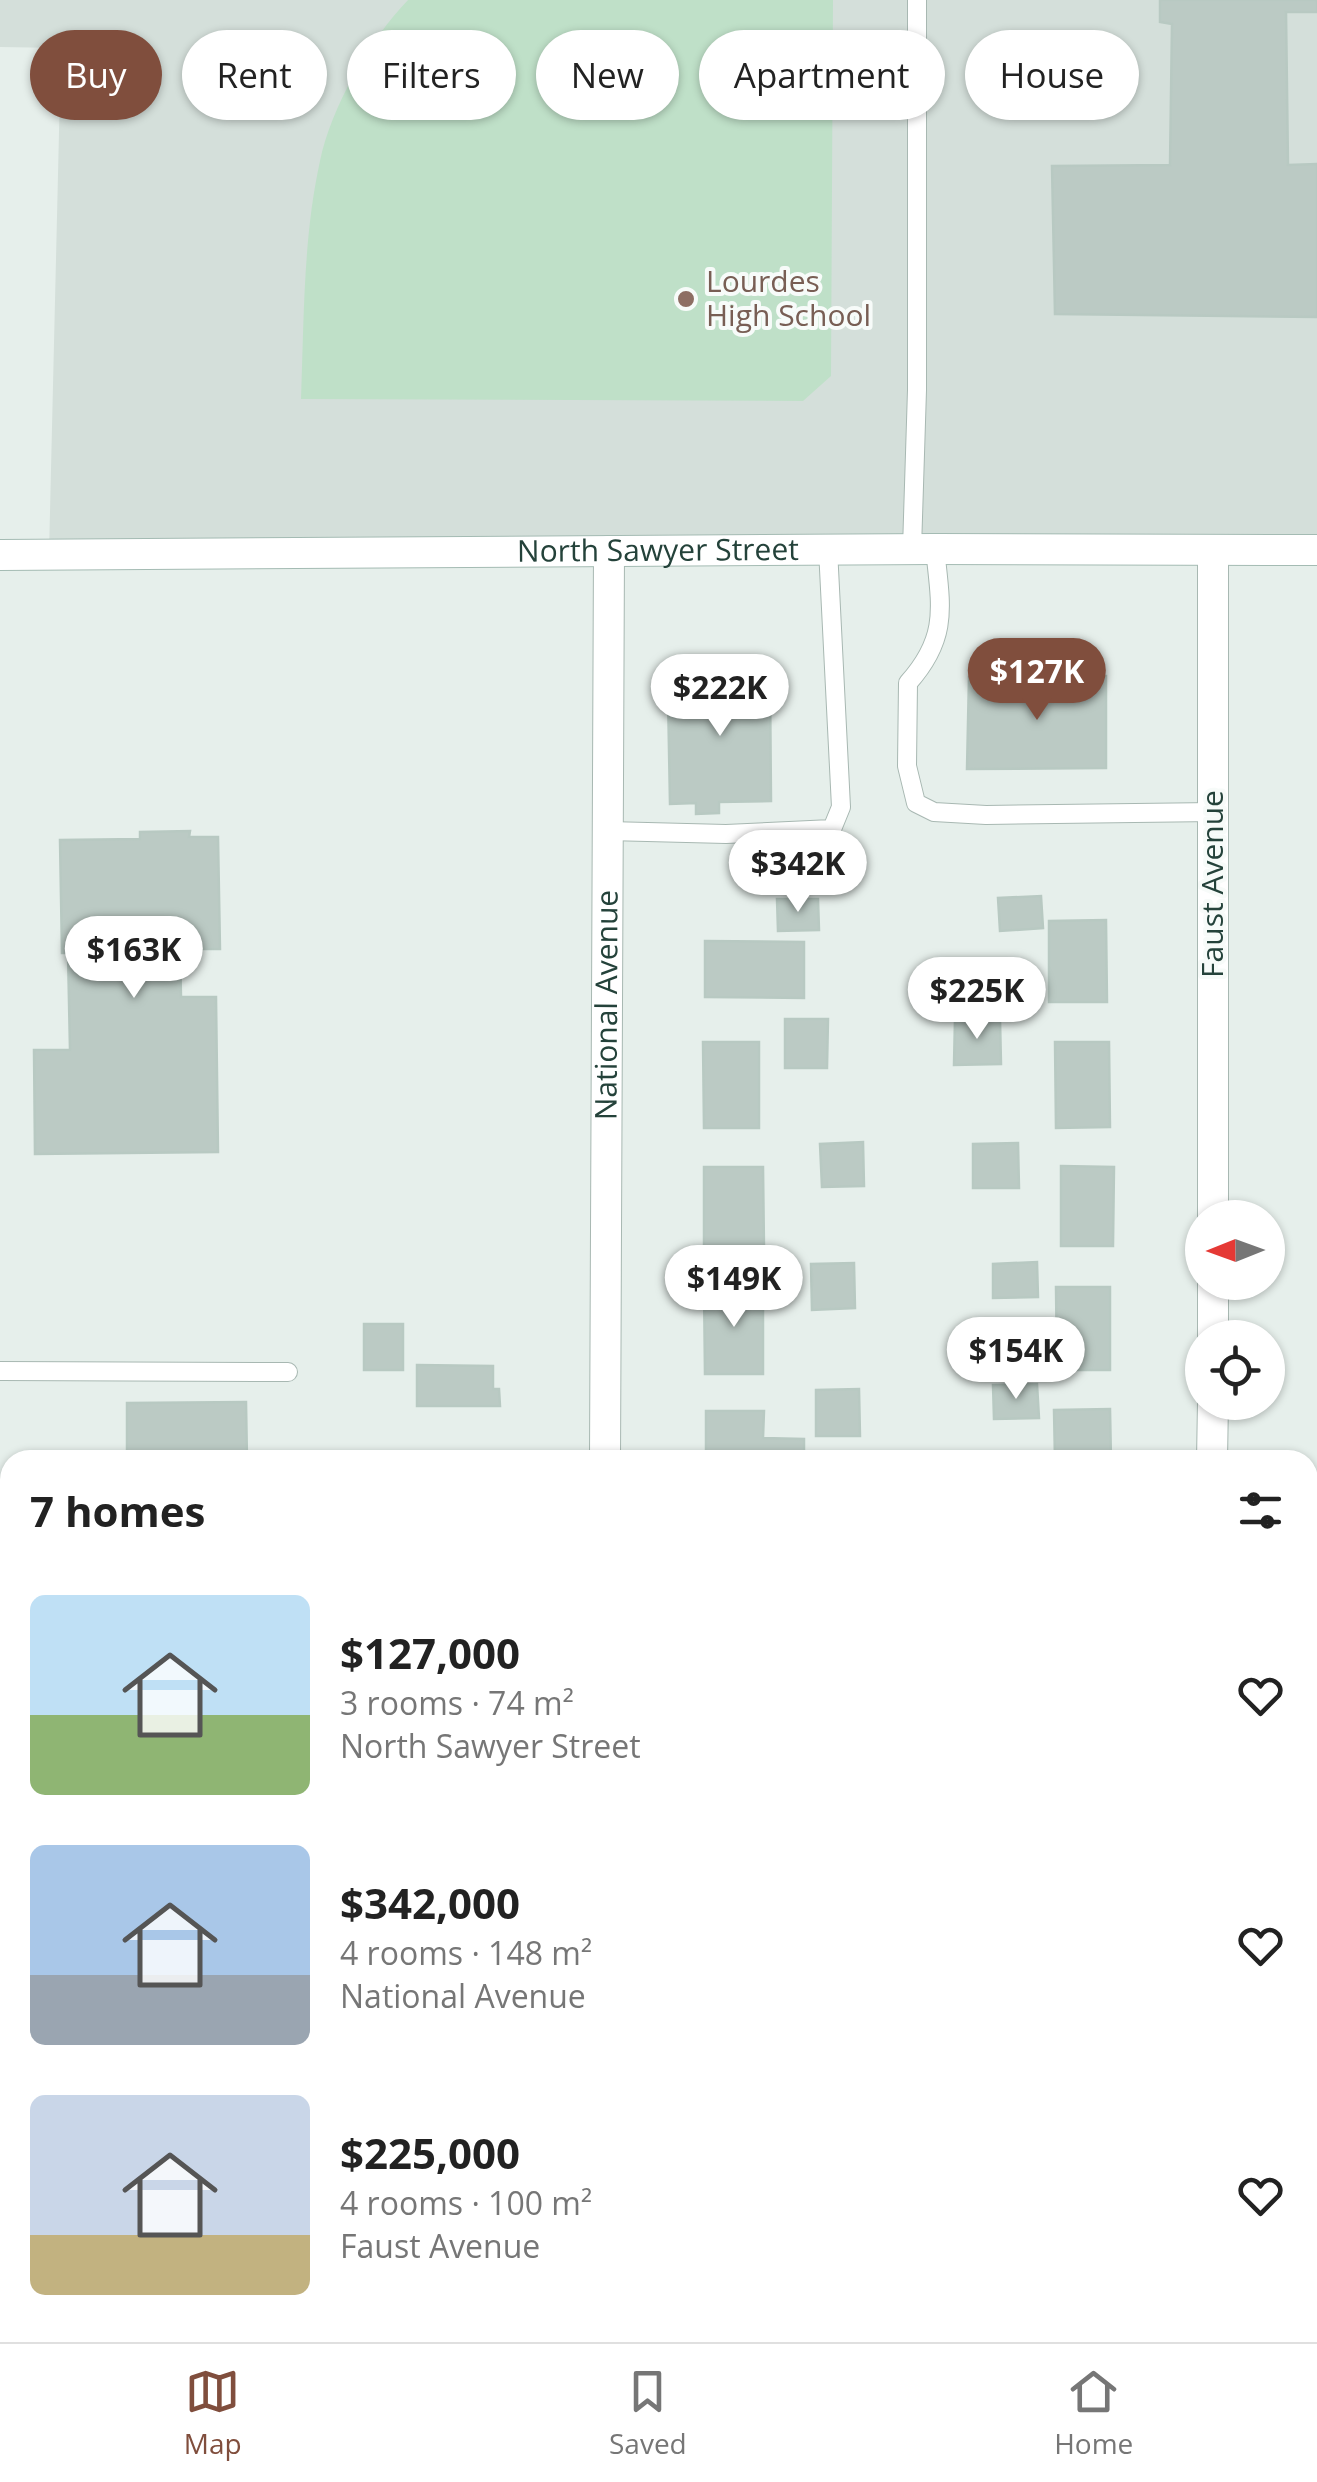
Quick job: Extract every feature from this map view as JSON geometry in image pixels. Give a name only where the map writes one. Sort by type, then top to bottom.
[{"type":"street","name":"North Sawyer Street","points":[[0,554],[1317,550]]},
{"type":"street","name":"National Avenue","points":[[605,1450],[609,551]]},
{"type":"street","name":"Faust Avenue","points":[[1213,551],[1213,1200]]},
{"type":"street","points":[[1212,1420],[1212,1450]]},
{"type":"lane","points":[[917,0],[917,390],[923,549],[940,599],[936,643],[926,664],[908,684],[907,766],[916,803],[934,812],[986,815],[1214,812]]},
{"type":"lane","points":[[608,831],[726,834],[832,829],[841,807],[828,549]]},
{"type":"lane","points":[[0,1371],[288,1372]]},
{"type":"shaded area","name":"Lourdes High School","points":[[0,0],[1317,0],[1317,551],[49,554],[59,120],[162,120],[162,30],[30,30],[30,47],[0,47]]},
{"type":"green space","points":[[408,0],[833,0],[833,30],[699,30],[699,120],[832,120],[831,376],[803,401],[301,399],[307,249],[314,190],[325,140],[347,90],[347,120],[516,120],[516,30],[383,30]]},
{"type":"building","points":[[1160,0],[1317,0],[1317,12],[1286,12],[1288,165],[1317,164],[1317,317],[1055,314],[1052,166],[1170,165],[1172,24],[1160,22]]},
{"type":"building","points":[[756,670],[756,679],[770,678],[771,801],[719,802],[719,813],[696,814],[696,803],[670,804],[668,695],[677,695],[677,671]]},
{"type":"building","points":[[1106,676],[1106,768],[967,769],[969,677]]},
{"type":"building","points":[[190,831],[189,837],[218,837],[220,949],[180,949],[181,997],[216,997],[218,1152],[35,1154],[34,1050],[70,1050],[68,953],[62,953],[60,840],[140,839],[140,832]]},
{"type":"building","points":[[1041,896],[1043,928],[1000,931],[998,898]]},
{"type":"building","points":[[777,899],[818,899],[819,930],[778,931]]},
{"type":"building","points":[[1106,920],[1107,1002],[1049,1002],[1049,921]]},
{"type":"building","points":[[705,941],[804,942],[804,998],[705,997]]},
{"type":"building","points":[[785,1019],[828,1019],[827,1068],[785,1068]]},
{"type":"building","points":[[955,1019],[1000,1019],[1001,1064],[954,1065]]},
{"type":"building","points":[[703,1042],[759,1042],[759,1128],[704,1128]]},
{"type":"building","points":[[1055,1042],[1109,1042],[1110,1127],[1056,1128]]},
{"type":"building","points":[[863,1142],[864,1186],[822,1187],[820,1144]]},
{"type":"building","points":[[1018,1143],[1019,1188],[973,1188],[973,1144]]},
{"type":"building","points":[[1061,1166],[1114,1167],[1113,1246],[1061,1246]]},
{"type":"building","points":[[704,1167],[763,1167],[764,1248],[704,1248]]},
{"type":"building","points":[[1037,1262],[1038,1297],[993,1298],[993,1264]]},
{"type":"building","points":[[854,1263],[855,1308],[812,1310],[811,1264]]},
{"type":"building","points":[[704,1287],[763,1287],[763,1374],[705,1374]]},
{"type":"building","points":[[1056,1287],[1110,1287],[1110,1370],[1057,1370]]},
{"type":"building","points":[[364,1324],[403,1324],[403,1370],[364,1370]]},
{"type":"building","points":[[417,1365],[493,1366],[493,1389],[499,1389],[500,1406],[417,1406]]},
{"type":"building","points":[[1037,1384],[1039,1418],[994,1419],[993,1385]]},
{"type":"building","points":[[859,1389],[860,1436],[816,1436],[816,1390]]},
{"type":"building","points":[[246,1402],[247,1450],[127,1450],[127,1403]]},
{"type":"building","points":[[1110,1409],[1111,1450],[1055,1450],[1054,1410]]},
{"type":"building","points":[[706,1411],[764,1411],[763,1438],[804,1439],[804,1450],[706,1450]]},
{"type":"place","name":"Lourdes High School","points":[[686,299]]}]
